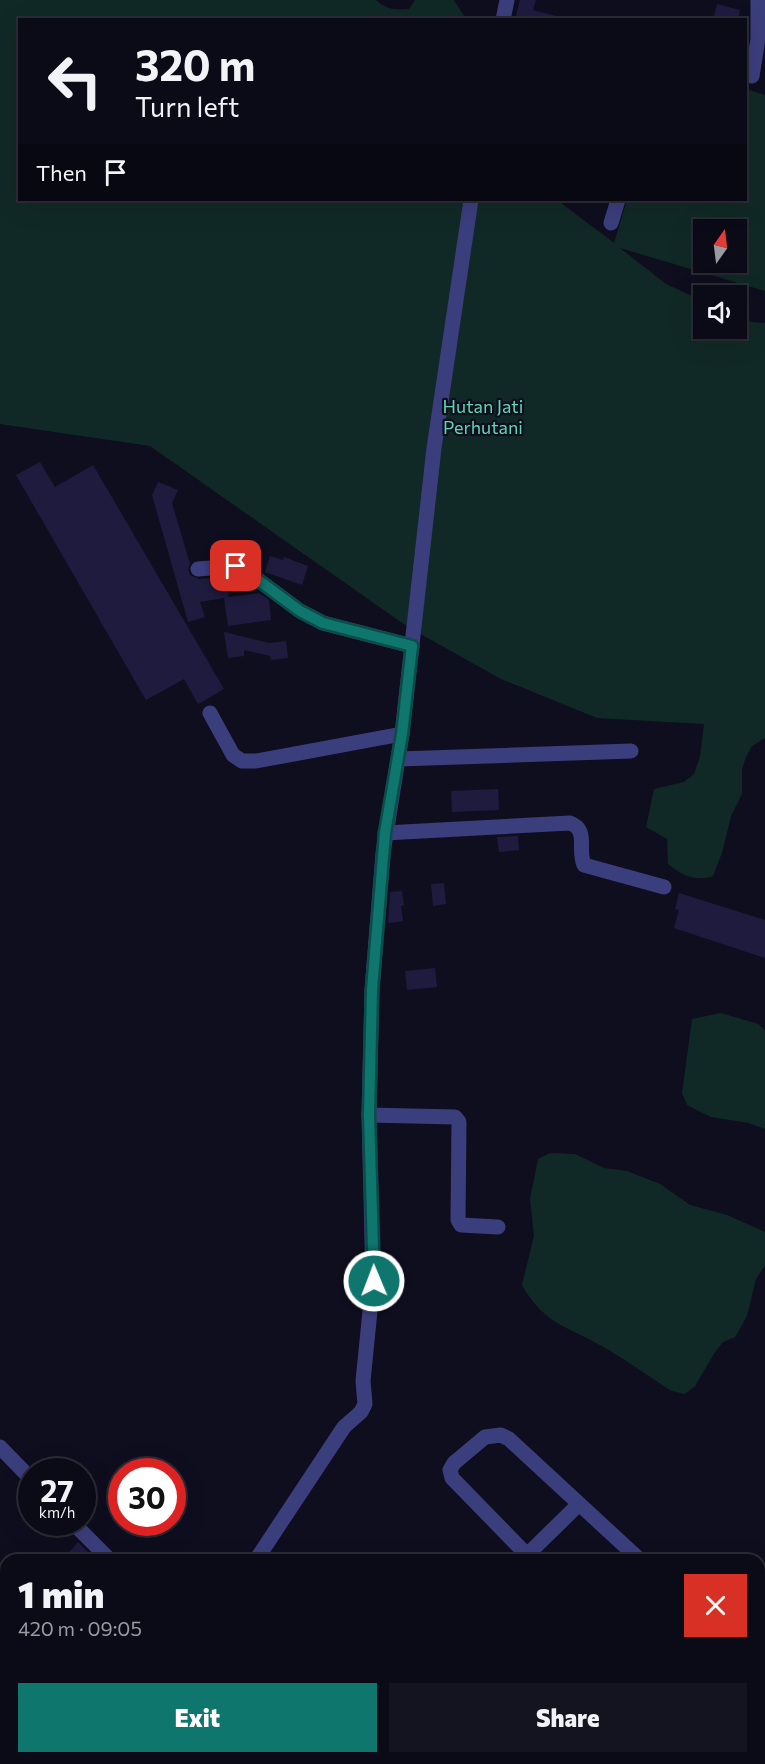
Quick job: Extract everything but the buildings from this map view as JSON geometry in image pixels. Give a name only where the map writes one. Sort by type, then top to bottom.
[{"type":"street","points":[[503,18],[507,0]]},
{"type":"street","points":[[754,77],[761,2]]},
{"type":"street","points":[[260,1554],[344,1427],[361,1412],[365,1404],[363,1381],[374,1281],[369,1115],[372,990],[385,833],[399,759],[434,448],[471,201]]},
{"type":"street","points":[[611,223],[618,201]]},
{"type":"street","points":[[198,569],[236,566],[300,611],[323,623],[412,646]]},
{"type":"street","points":[[210,713],[232,755],[242,761],[402,734]]},
{"type":"street","points":[[399,759],[631,751]]},
{"type":"street","points":[[385,833],[570,823],[582,832],[581,859],[584,865],[664,887]]},
{"type":"street","points":[[369,1115],[455,1118],[459,1122],[458,1220],[461,1225],[466,1226],[498,1227]]},
{"type":"street","points":[[523,1554],[452,1478],[450,1470],[454,1463],[485,1437],[501,1435],[509,1439],[633,1554]]},
{"type":"street","points":[[0,1447],[18,1466]]},
{"type":"street","points":[[531,1554],[579,1504]]},
{"type":"street","points":[[85,1536],[101,1554]]},
{"type":"green space","name":"Hutan Jati Perhutani","points":[[0,0],[376,0],[387,8],[409,9],[415,0],[454,0],[465,18],[18,18],[18,201],[558,201],[614,243],[627,201],[747,201],[747,89],[765,95],[765,291],[704,273],[747,273],[747,219],[693,219],[693,270],[620,248],[666,284],[693,296],[693,339],[747,339],[747,320],[765,323],[765,738],[752,746],[746,757],[742,769],[742,794],[731,816],[722,853],[713,876],[695,878],[673,868],[668,864],[667,839],[646,827],[654,789],[684,782],[694,774],[700,757],[704,724],[597,718],[501,679],[408,627],[150,446],[0,424]]},
{"type":"green space","points":[[721,1013],[758,1024],[765,1030],[765,1129],[749,1123],[711,1117],[687,1105],[682,1093],[692,1019]]},
{"type":"green space","points":[[550,1153],[575,1154],[604,1168],[627,1171],[660,1184],[690,1205],[727,1215],[765,1232],[765,1265],[756,1279],[747,1316],[735,1337],[723,1342],[695,1386],[685,1394],[672,1391],[614,1353],[549,1318],[531,1299],[522,1285],[534,1236],[530,1199],[538,1159]]},
{"type":"route","points":[[236,566],[300,611],[323,623],[412,646],[399,759],[385,833],[372,990],[369,1115],[374,1281]]}]
